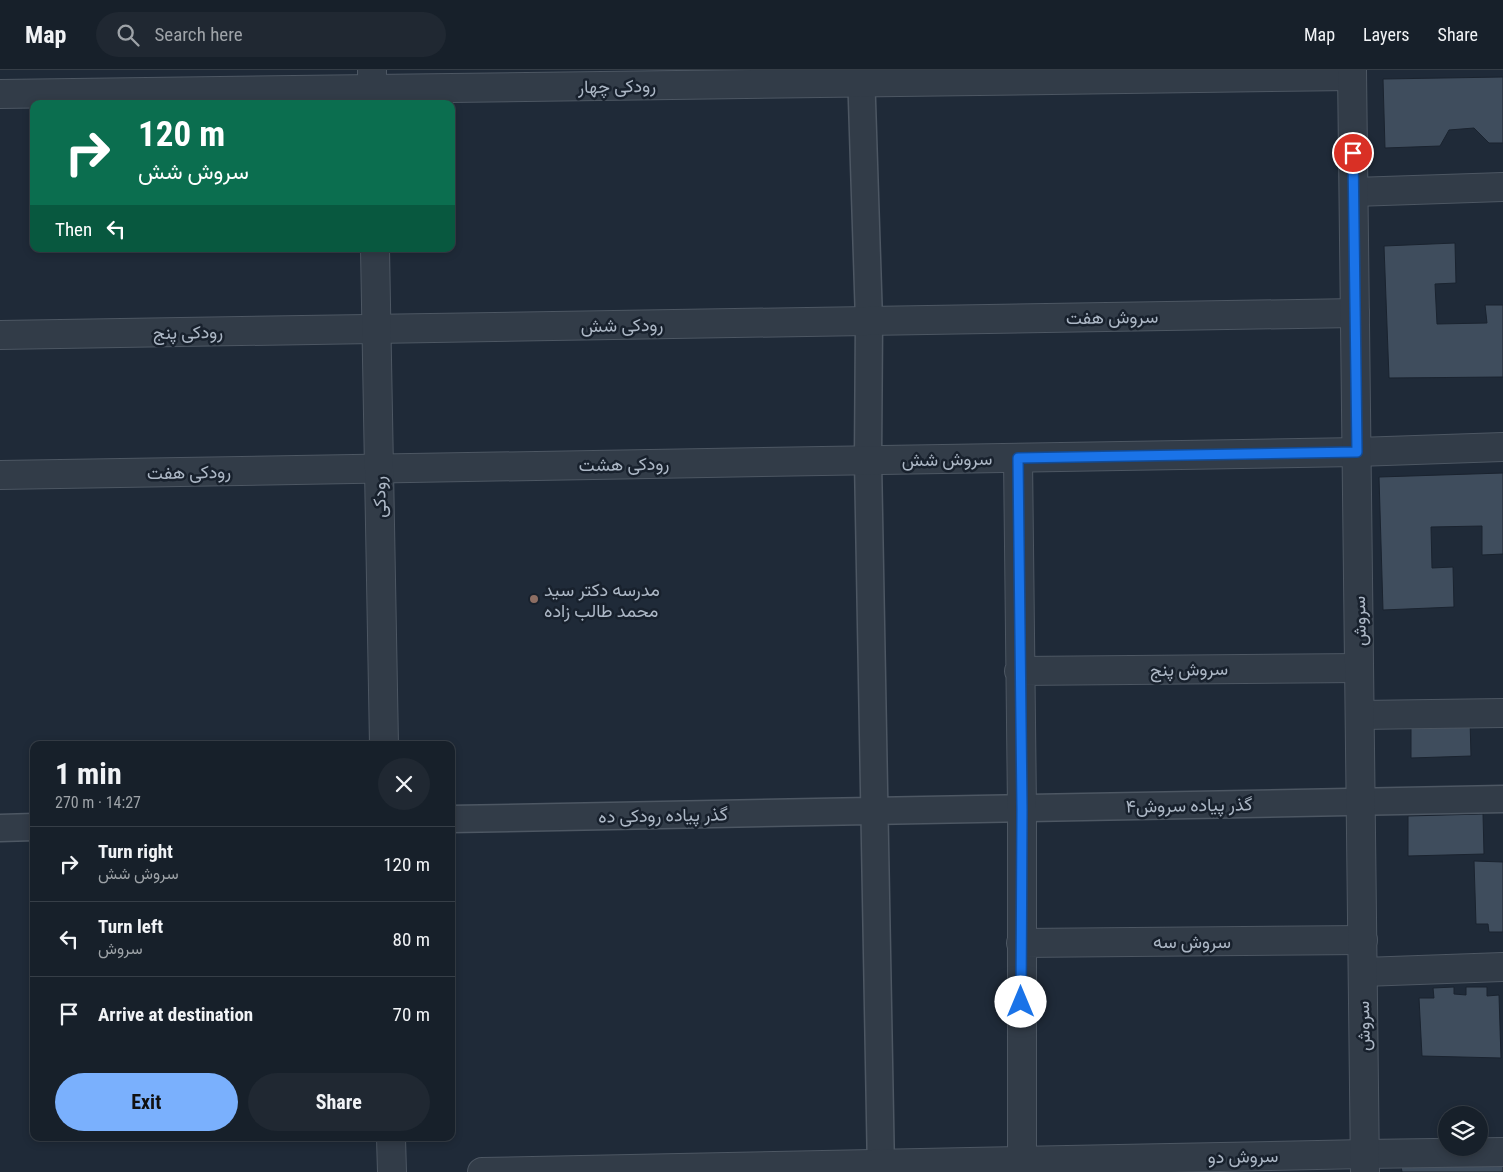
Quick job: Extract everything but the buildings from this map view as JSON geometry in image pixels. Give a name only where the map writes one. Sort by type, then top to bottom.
[{"type":"street","name":"رودکی چهار","points":[[0,94],[862,76],[1352,73]]},
{"type":"street","name":"سروش","points":[[1352,73],[1365,1163]]},
{"type":"street","points":[[862,76],[869,321],[868,460],[880,1168]]},
{"type":"street","points":[[1354,192],[1503,187]]},
{"type":"street","name":"رودکی","points":[[375,252],[384,741]]},
{"type":"street","name":"سروش هفت","points":[[869,321],[1355,313]]},
{"type":"street","name":"رودکی شش","points":[[376,329],[869,321]]},
{"type":"street","name":"رودکی پنج","points":[[0,335],[376,329]]},
{"type":"street","name":"سروش شش","points":[[868,460],[1357,452],[1503,447]]},
{"type":"street","points":[[1018,458],[1022,809],[1022,1161]]},
{"type":"street","name":"رودکی هشت","points":[[379,469],[868,460]]},
{"type":"street","name":"رودکی هفت","points":[[0,475],[379,469]]},
{"type":"street","name":"سروش پنج","points":[[1019,671],[1359,668]]},
{"type":"street","points":[[1360,715],[1503,713]]},
{"type":"street","name":"گذر پیاده سروش۴","points":[[874,811],[1503,799]]},
{"type":"street","name":"گذر پیاده رودکی ده","points":[[455,819],[874,811]]},
{"type":"street","points":[[0,828],[30,827]]},
{"type":"street","name":"سروش سه","points":[[1021,942],[1363,940]]},
{"type":"street","points":[[1363,972],[1503,967]]},
{"type":"street","points":[[391,1141],[392,1172]]},
{"type":"street","name":"سروش دو","points":[[482,1172],[880,1168],[1022,1161],[1365,1163],[1503,1152]]},
{"type":"place","name":"مدرسه دکتر سید محمد طالب زاده","points":[[534,599]]},
{"type":"route","points":[[1021,1002],[1022,809],[1018,458],[1357,452],[1353,153]]}]
